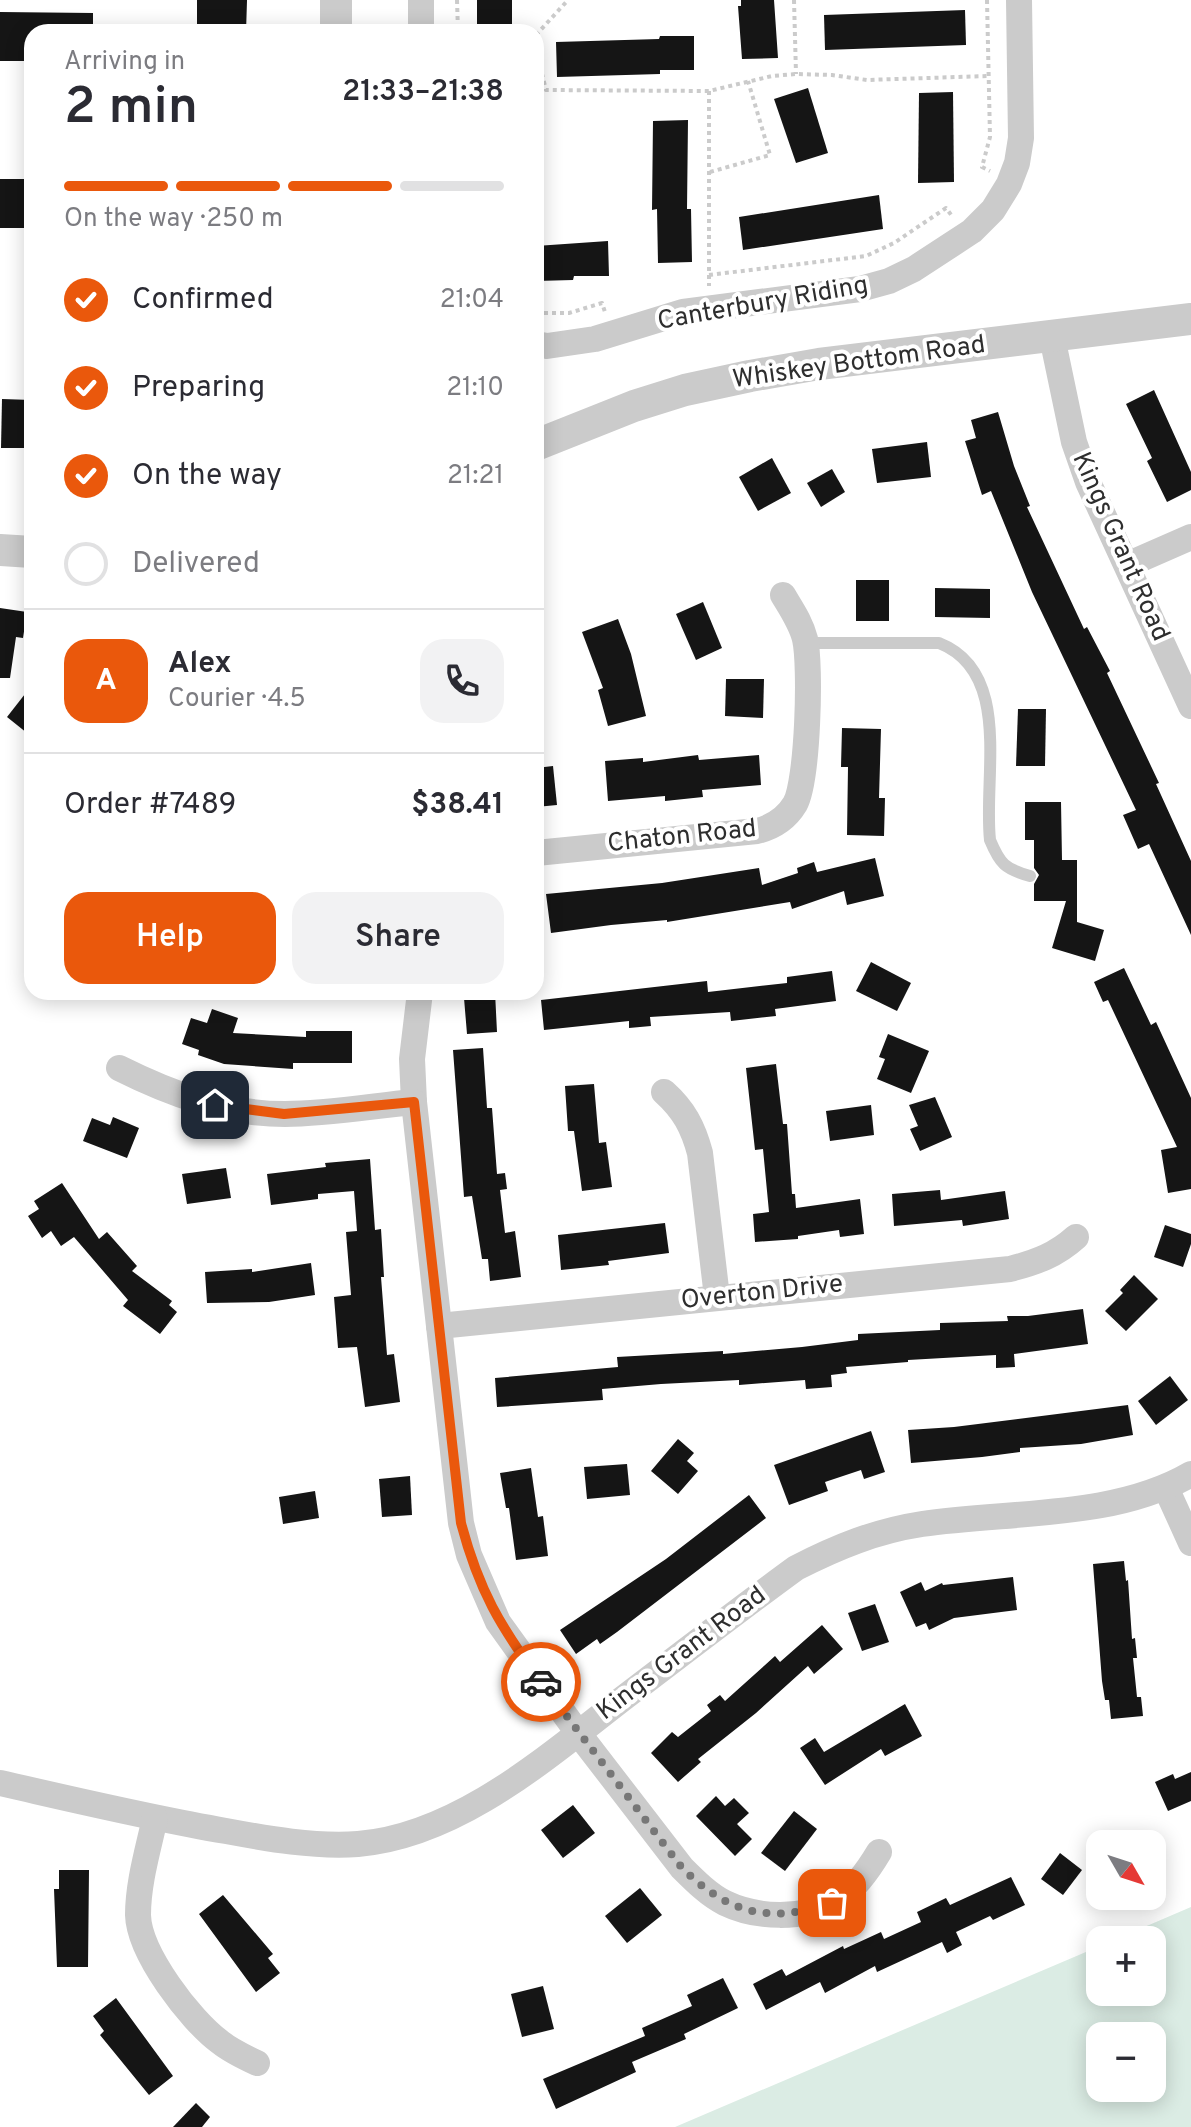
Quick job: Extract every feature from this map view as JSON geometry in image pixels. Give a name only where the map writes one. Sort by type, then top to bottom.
[{"type":"street","points":[[336,0],[336,24]]},
{"type":"street","points":[[421,0],[421,24]]},
{"type":"street","name":"Canterbury Riding","points":[[544,345],[570,344],[683,312],[860,289],[889,281],[914,269],[972,231],[993,210],[1009,184],[1017,163],[1021,138],[1019,0]]},
{"type":"street","name":"Whiskey Bottom Road","points":[[544,442],[634,406],[685,390],[750,376],[819,364],[1191,319]]},
{"type":"street","name":"Kings Grant Road","points":[[1052,337],[1074,442],[1088,482],[1191,706]]},
{"type":"street","points":[[1127,565],[1191,537]]},
{"type":"street","points":[[0,550],[24,552]]},
{"type":"street","name":"Chaton Road","points":[[544,852],[757,831],[773,827],[783,819],[794,805],[802,780],[808,672],[801,625],[783,595]]},
{"type":"street","points":[[419,1000],[412,1059],[414,1102],[461,1523],[469,1555],[498,1622],[578,1733],[682,1868],[725,1903],[754,1913],[785,1915],[809,1911],[832,1903],[847,1892],[865,1876],[879,1852]]},
{"type":"street","points":[[119,1068],[192,1100],[238,1110],[284,1114],[414,1102]]},
{"type":"street","points":[[664,1092],[682,1109],[694,1131],[700,1153],[717,1297]]},
{"type":"street","name":"Overton Drive","points":[[439,1326],[1010,1269],[1058,1253],[1076,1237]]},
{"type":"street","name":"Kings Grant Road","points":[[0,1783],[155,1818],[276,1840],[359,1844],[385,1839],[439,1822],[481,1803],[796,1568],[836,1547],[922,1524],[1092,1505],[1166,1488],[1191,1474]]},
{"type":"street","points":[[1166,1488],[1191,1543]]},
{"type":"street","points":[[155,1818],[141,1886],[138,1918],[146,1945],[157,1970],[201,2023],[218,2041],[257,2063]]},
{"type":"lane","points":[[806,643],[939,643],[954,649],[969,663],[979,679],[988,710],[990,840],[997,857],[1010,870],[1030,876]]},
{"type":"path","points":[[457,0],[458,24]]},
{"type":"path","points":[[544,26],[568,0]]},
{"type":"path","points":[[794,0],[796,74]]},
{"type":"path","points":[[987,0],[990,137],[982,167],[997,174]]},
{"type":"path","points":[[544,82],[546,90],[709,91],[796,74],[867,80],[989,76]]},
{"type":"path","points":[[710,172],[770,155],[748,81]]},
{"type":"path","points":[[709,91],[710,308]]},
{"type":"path","points":[[709,275],[866,256],[894,243],[946,208],[957,224]]},
{"type":"shaded area","points":[[1191,1907],[1191,2127],[675,2127],[1086,1952],[1086,2006],[1166,2006],[1166,1926],[1147,1926]]},
{"type":"building","points":[[197,0],[247,0],[246,24],[197,24]]},
{"type":"building","points":[[477,0],[512,0],[512,24],[477,24]]},
{"type":"building","points":[[741,0],[774,0],[778,58],[742,59],[738,6],[741,6]]},
{"type":"building","points":[[965,10],[966,45],[825,50],[824,15]]},
{"type":"building","points":[[0,12],[93,13],[93,24],[24,24],[24,61],[0,61]]},
{"type":"building","points":[[660,36],[694,36],[694,70],[557,77],[556,42],[659,39]]},
{"type":"building","points":[[808,88],[828,153],[796,163],[774,99]]},
{"type":"building","points":[[953,92],[954,182],[918,183],[919,93]]},
{"type":"building","points":[[688,120],[687,209],[691,209],[692,262],[658,263],[657,209],[652,210],[653,121]]},
{"type":"building","points":[[0,179],[24,179],[24,228],[0,228]]},
{"type":"building","points":[[879,195],[883,229],[743,250],[739,217]]},
{"type":"building","points":[[608,241],[609,276],[574,276],[573,280],[544,281],[544,245]]},
{"type":"building","points":[[1154,390],[1191,472],[1191,490],[1167,502],[1147,461],[1152,458],[1126,404]]},
{"type":"building","points":[[2,399],[24,400],[24,448],[1,448]]},
{"type":"building","points":[[998,412],[1030,506],[1027,507],[1084,629],[1087,627],[1110,671],[1107,673],[1159,783],[1156,784],[1191,861],[1191,935],[1149,844],[1138,849],[1123,815],[1136,810],[1032,592],[991,491],[982,495],[965,441],[976,438],[971,420]]},
{"type":"building","points":[[927,442],[931,477],[877,483],[872,449]]},
{"type":"building","points":[[772,458],[791,493],[758,511],[739,477]]},
{"type":"building","points":[[832,469],[845,492],[821,507],[807,483]]},
{"type":"building","points":[[856,580],[889,580],[889,621],[856,621]]},
{"type":"building","points":[[935,588],[990,589],[990,618],[935,617]]},
{"type":"building","points":[[703,602],[722,648],[696,660],[676,614]]},
{"type":"building","points":[[0,608],[24,612],[23,638],[16,637],[10,678],[0,678]]},
{"type":"building","points":[[618,619],[631,654],[646,716],[608,726],[598,690],[603,688],[582,632]]},
{"type":"building","points":[[726,679],[764,679],[763,718],[725,716]]},
{"type":"building","points":[[24,695],[24,731],[7,717]]},
{"type":"building","points":[[1018,709],[1046,709],[1045,766],[1016,766]]},
{"type":"building","points":[[842,728],[881,729],[879,798],[885,798],[884,836],[847,835],[848,767],[841,767]]},
{"type":"building","points":[[698,755],[699,760],[759,755],[761,785],[702,790],[703,797],[665,801],[665,796],[608,801],[605,761],[643,758],[643,762]]},
{"type":"building","points":[[553,766],[557,805],[544,806],[544,767]]},
{"type":"building","points":[[1025,802],[1061,802],[1062,860],[1077,860],[1077,922],[1104,930],[1095,961],[1052,948],[1066,901],[1034,901],[1034,884],[1039,875],[1034,868],[1034,840],[1025,840]]},
{"type":"building","points":[[875,858],[884,896],[847,905],[844,891],[792,909],[790,902],[667,922],[551,933],[546,894],[662,883],[759,868],[762,885],[798,873],[797,868],[814,862],[817,872]]},
{"type":"building","points":[[871,962],[911,983],[897,1011],[856,991]]},
{"type":"building","points":[[1124,968],[1151,1025],[1156,1022],[1191,1098],[1191,1189],[1168,1193],[1161,1150],[1177,1147],[1108,1000],[1103,1002],[1094,982]]},
{"type":"building","points":[[832,971],[836,1001],[775,1009],[776,1016],[731,1021],[730,1012],[650,1017],[651,1026],[629,1028],[629,1021],[544,1030],[541,1000],[707,981],[708,992],[787,983],[787,977]]},
{"type":"building","points":[[464,1000],[495,1000],[497,1032],[467,1034]]},
{"type":"building","points":[[212,1009],[238,1018],[233,1033],[306,1037],[306,1031],[352,1031],[352,1063],[293,1063],[293,1069],[224,1064],[198,1055],[199,1050],[182,1044],[191,1018],[207,1023]]},
{"type":"building","points":[[888,1034],[929,1051],[911,1093],[877,1079],[885,1059],[879,1057]]},
{"type":"building","points":[[483,1048],[487,1108],[492,1108],[497,1174],[505,1173],[507,1189],[500,1190],[505,1233],[515,1231],[521,1277],[490,1281],[488,1259],[482,1259],[472,1196],[464,1197],[453,1050]]},
{"type":"building","points":[[776,1064],[783,1124],[787,1124],[792,1194],[795,1194],[796,1208],[860,1199],[864,1234],[840,1237],[839,1230],[798,1236],[798,1239],[755,1242],[753,1214],[769,1212],[763,1149],[755,1150],[746,1068]]},
{"type":"building","points":[[594,1084],[599,1143],[606,1142],[612,1187],[582,1191],[574,1131],[568,1131],[565,1086]]},
{"type":"building","points":[[935,1097],[952,1137],[920,1151],[910,1129],[918,1126],[909,1105]]},
{"type":"building","points":[[871,1105],[874,1135],[830,1141],[826,1111]]},
{"type":"building","points":[[113,1117],[139,1128],[127,1158],[83,1141],[92,1118],[110,1125]]},
{"type":"building","points":[[370,1159],[375,1230],[381,1229],[387,1355],[394,1354],[400,1402],[365,1407],[357,1347],[338,1348],[334,1297],[351,1295],[346,1232],[357,1231],[354,1191],[318,1194],[318,1199],[271,1205],[267,1174],[326,1167],[325,1163]]},
{"type":"building","points":[[226,1168],[231,1198],[187,1204],[182,1174]]},
{"type":"building","points":[[62,1183],[99,1239],[107,1232],[137,1266],[132,1271],[172,1301],[169,1305],[177,1312],[160,1334],[123,1306],[128,1300],[74,1237],[61,1246],[51,1231],[42,1238],[28,1216],[39,1209],[34,1201]]},
{"type":"building","points":[[940,1190],[941,1200],[1005,1191],[1009,1219],[963,1226],[962,1220],[894,1226],[892,1194]]},
{"type":"building","points":[[665,1223],[669,1253],[608,1261],[609,1265],[561,1270],[558,1235]]},
{"type":"building","points":[[1165,1225],[1191,1234],[1183,1267],[1154,1257]]},
{"type":"building","points":[[311,1263],[315,1295],[269,1302],[207,1303],[205,1272],[252,1269],[252,1272]]},
{"type":"building","points":[[1134,1275],[1158,1299],[1126,1331],[1105,1311],[1123,1293],[1120,1290]]},
{"type":"building","points":[[1083,1309],[1088,1344],[1014,1354],[1015,1367],[996,1368],[996,1355],[908,1360],[846,1367],[847,1373],[831,1375],[832,1387],[806,1389],[805,1380],[739,1385],[739,1380],[661,1384],[602,1389],[603,1400],[497,1407],[495,1378],[618,1367],[617,1357],[723,1351],[723,1354],[802,1347],[858,1340],[858,1334],[940,1330],[940,1323],[1008,1321],[1007,1316]]},
{"type":"building","points":[[1170,1376],[1188,1400],[1156,1425],[1138,1401]]},
{"type":"building","points":[[1128,1405],[1133,1435],[1081,1444],[1020,1448],[1020,1452],[982,1457],[911,1463],[908,1430]]},
{"type":"building","points":[[871,1431],[885,1472],[864,1479],[861,1470],[825,1482],[828,1491],[789,1505],[774,1465]]},
{"type":"building","points":[[678,1439],[694,1453],[687,1461],[698,1471],[678,1494],[651,1471]]},
{"type":"building","points":[[627,1464],[630,1495],[587,1499],[584,1467]]},
{"type":"building","points":[[531,1468],[538,1517],[543,1516],[548,1556],[516,1560],[509,1508],[506,1508],[500,1473]]},
{"type":"building","points":[[410,1476],[412,1515],[382,1517],[379,1479]]},
{"type":"building","points":[[315,1491],[319,1518],[283,1524],[279,1497]]},
{"type":"building","points":[[749,1495],[766,1518],[617,1632],[600,1644],[597,1639],[576,1654],[560,1630],[666,1559]]},
{"type":"building","points":[[1124,1561],[1132,1639],[1135,1638],[1137,1658],[1133,1658],[1137,1697],[1141,1697],[1143,1716],[1111,1719],[1109,1700],[1105,1700],[1102,1681],[1093,1564]]},
{"type":"building","points":[[1013,1577],[1017,1610],[954,1618],[929,1630],[926,1623],[916,1627],[900,1592],[921,1582],[925,1591],[942,1583]]},
{"type":"building","points":[[875,1604],[889,1642],[862,1651],[848,1613]]},
{"type":"building","points":[[822,1625],[843,1649],[814,1674],[808,1666],[698,1759],[701,1762],[678,1782],[651,1753],[672,1732],[678,1737],[711,1711],[707,1705],[720,1695],[725,1701],[775,1656],[780,1662]]},
{"type":"building","points":[[905,1704],[922,1736],[885,1756],[881,1749],[825,1785],[800,1748],[815,1738],[824,1752]]},
{"type":"building","points":[[1191,1772],[1191,1801],[1168,1811],[1155,1782],[1173,1774],[1175,1779]]},
{"type":"building","points":[[716,1796],[725,1806],[734,1798],[749,1813],[737,1824],[752,1839],[735,1856],[696,1816]]},
{"type":"building","points":[[573,1805],[595,1833],[563,1858],[541,1830]]},
{"type":"building","points":[[794,1811],[817,1829],[785,1871],[761,1853]]},
{"type":"building","points":[[1060,1853],[1082,1870],[1063,1895],[1041,1879]]},
{"type":"building","points":[[59,1870],[89,1870],[88,1967],[57,1967],[54,1889],[59,1889]]},
{"type":"building","points":[[1011,1877],[1025,1905],[993,1920],[990,1916],[956,1932],[962,1945],[947,1953],[942,1942],[877,1972],[875,1966],[825,1993],[820,1982],[766,2010],[753,1984],[782,1969],[786,1976],[843,1946],[844,1949],[881,1932],[884,1939],[921,1922],[917,1912],[946,1898],[950,1905]]},
{"type":"building","points":[[640,1888],[662,1915],[627,1943],[605,1916]]},
{"type":"building","points":[[223,1895],[273,1954],[268,1958],[280,1973],[256,1992],[199,1914]]},
{"type":"building","points":[[723,1978],[738,2008],[684,2034],[686,2039],[632,2062],[636,2072],[556,2109],[543,2079],[645,2036],[642,2028],[692,2006],[687,1995]]},
{"type":"building","points":[[543,1986],[554,2029],[522,2037],[511,1994]]},
{"type":"building","points":[[116,1998],[173,2076],[149,2095],[100,2035],[104,2031],[93,2016]]},
{"type":"building","points":[[196,2103],[210,2117],[202,2127],[173,2127]]},
{"type":"way so far","points":[[541,1682],[682,1868],[702,1887],[725,1903],[754,1913],[785,1915],[832,1903]]},
{"type":"route","points":[[215,1105],[284,1114],[414,1102],[461,1523],[483,1593],[509,1639],[541,1682]]}]
